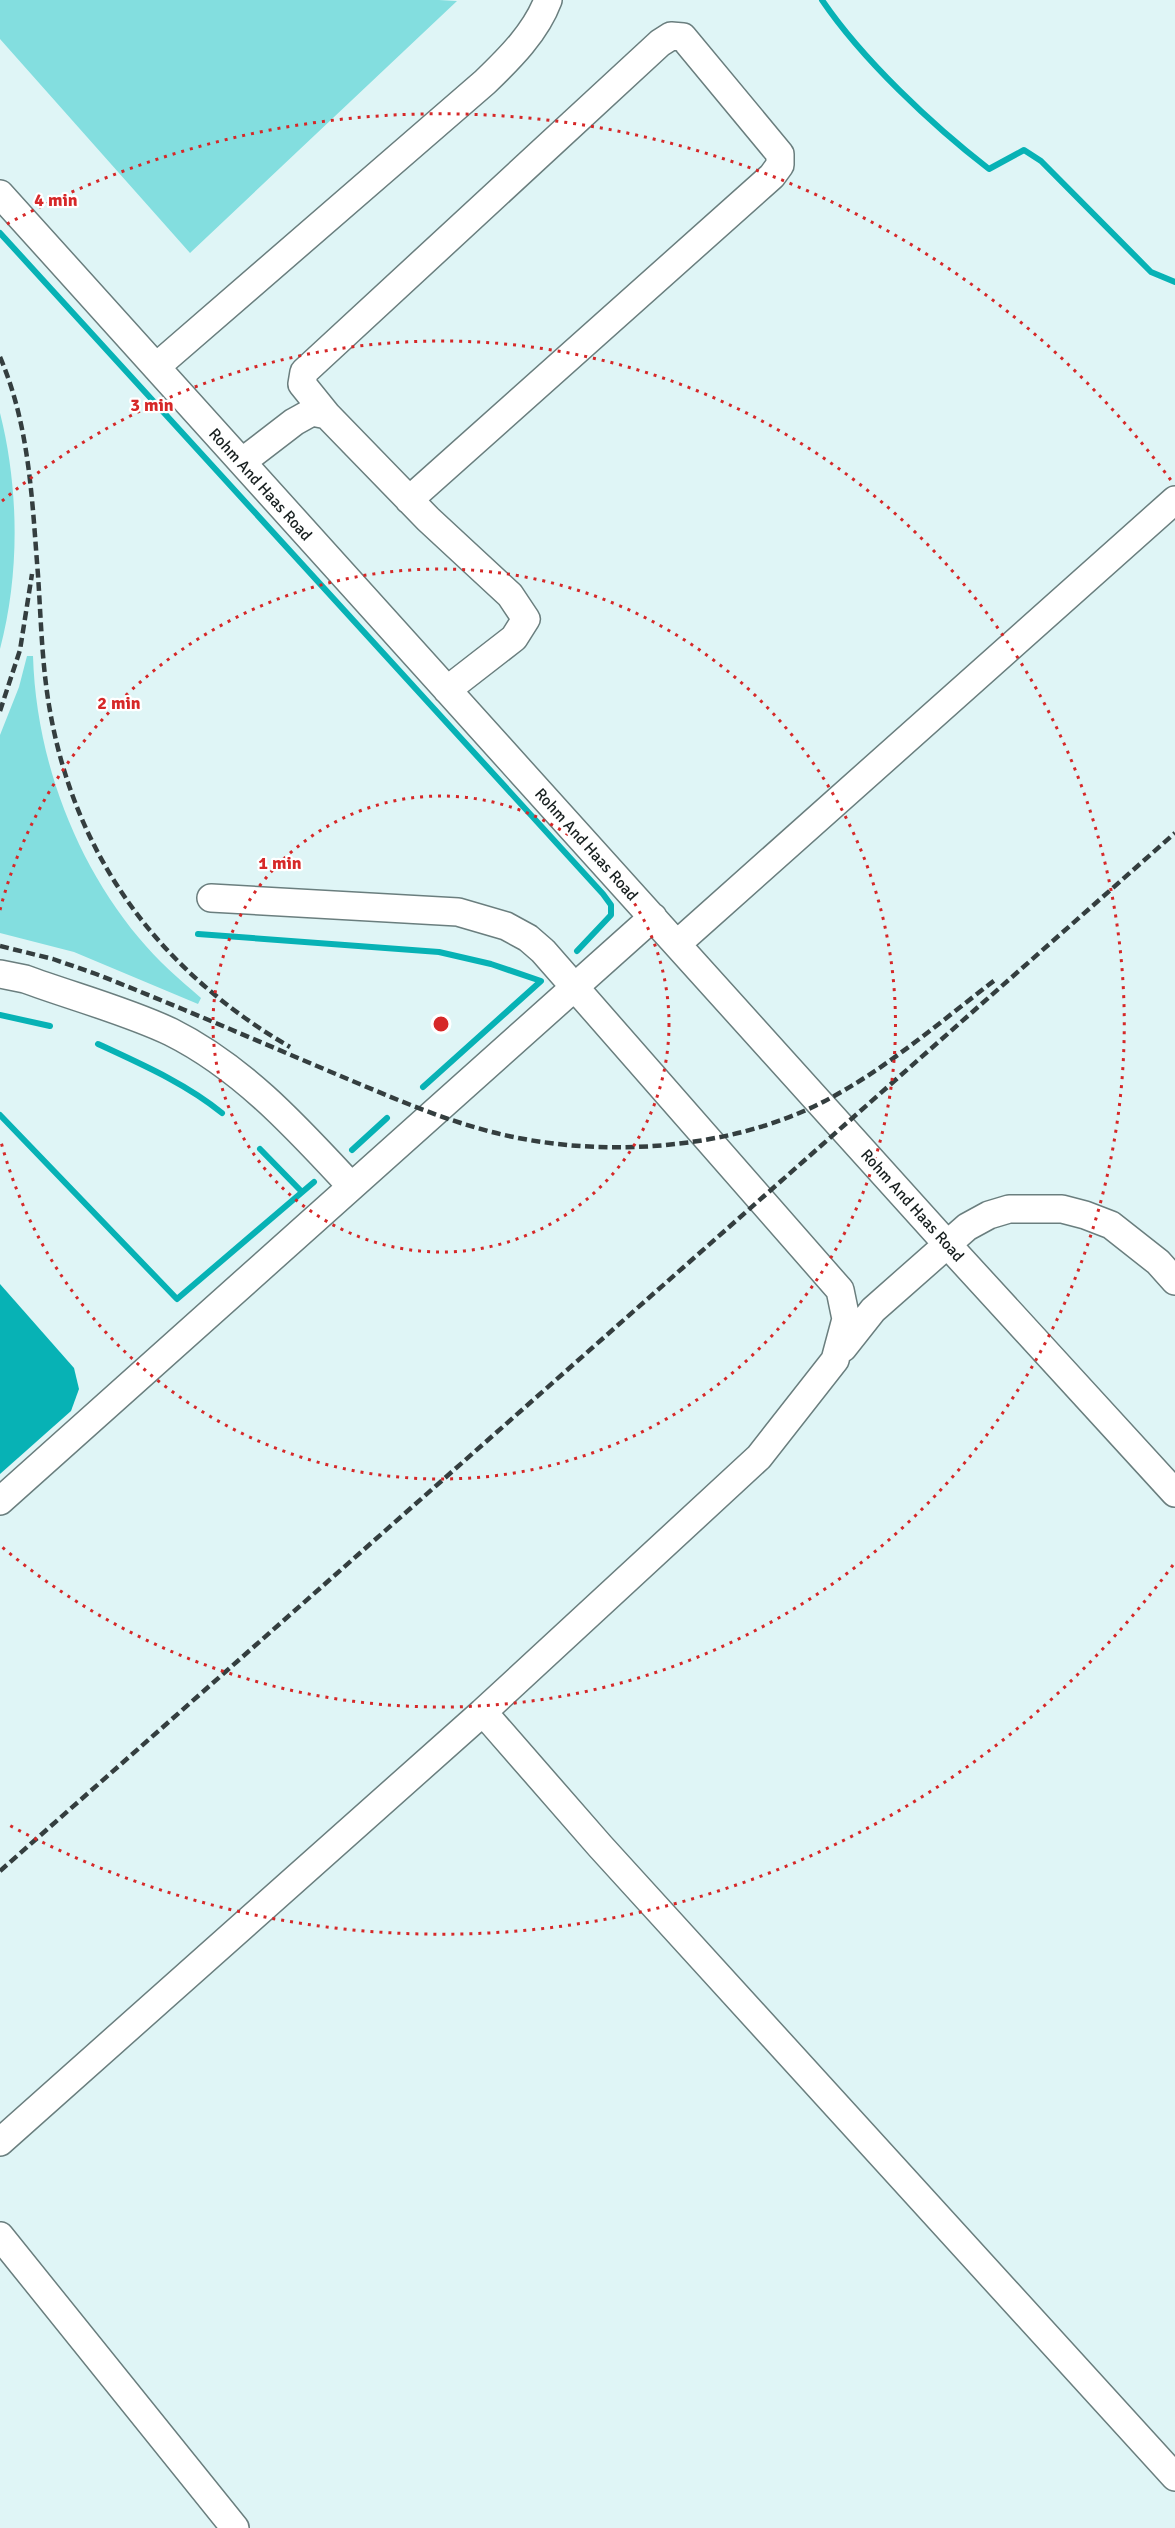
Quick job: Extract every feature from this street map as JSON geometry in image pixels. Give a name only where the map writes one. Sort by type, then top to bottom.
[{"type":"street","points":[[156,368],[492,75],[511,57],[531,30],[548,0]]},
{"type":"street","points":[[409,500],[772,176],[780,165],[780,154],[682,37],[671,36],[304,372],[302,384],[327,415],[409,500],[510,595],[526,619],[514,638],[447,690]]},
{"type":"street","name":"Rohm And Haas Road","points":[[0,194],[946,1244],[1175,1493]]},
{"type":"street","points":[[242,462],[294,422],[312,412],[327,415]]},
{"type":"street","points":[[677,944],[1175,500]]},
{"type":"street","points":[[211,898],[458,912],[480,916],[528,938],[543,951],[840,1290],[846,1319],[834,1360]]},
{"type":"street","points":[[0,1501],[653,917]]},
{"type":"street","points":[[0,974],[25,979],[148,1024],[197,1047],[266,1098],[297,1127],[351,1186]]},
{"type":"street","points":[[0,2142],[483,1712],[759,1456],[873,1310],[967,1227],[989,1215],[1009,1209],[1062,1209],[1111,1225],[1158,1262],[1175,1281]]},
{"type":"street","points":[[483,1712],[600,1846],[1175,2477]]},
{"type":"street","points":[[0,2236],[235,2528]]},
{"type":"shaded area","points":[[0,0],[457,1],[190,253],[0,39]]},
{"type":"shaded area","points":[[0,413],[11,471],[15,531],[11,591],[0,649]]},
{"type":"shaded area","points":[[27,656],[33,656],[42,732],[51,769],[78,841],[95,875],[116,908],[153,954],[201,998],[198,1004],[74,952],[0,933],[0,735],[19,687]]},
{"type":"shaded area","points":[[0,1284],[74,1368],[79,1389],[71,1411],[0,1474]]},
{"type":"waterway","points":[[822,0],[877,68],[967,152],[989,169],[1024,150],[1041,161],[1151,272],[1175,282]]},
{"type":"waterway","points":[[0,233],[603,894],[611,905],[611,915],[577,951]]},
{"type":"waterway","points":[[198,934],[439,952],[491,964],[541,981],[423,1087]]},
{"type":"waterway","points":[[0,1015],[50,1026]]},
{"type":"waterway","points":[[98,1044],[178,1083],[222,1113]]},
{"type":"waterway","points":[[0,1115],[177,1299],[314,1182]]},
{"type":"waterway","points":[[352,1150],[387,1118]]},
{"type":"waterway","points":[[260,1149],[302,1192]]},
{"type":"railway","points":[[0,357],[18,410],[28,464],[47,694],[62,765],[80,815],[103,863],[131,906],[164,947],[202,984],[244,1017],[290,1047]]},
{"type":"railway","points":[[0,711],[20,650],[32,574]]},
{"type":"railway","points":[[0,1871],[1175,833]]},
{"type":"railway","points":[[0,946],[53,959],[96,974],[451,1120],[492,1132],[574,1146],[660,1146],[745,1131],[785,1118],[823,1102],[868,1075],[933,1029],[995,980]]}]
